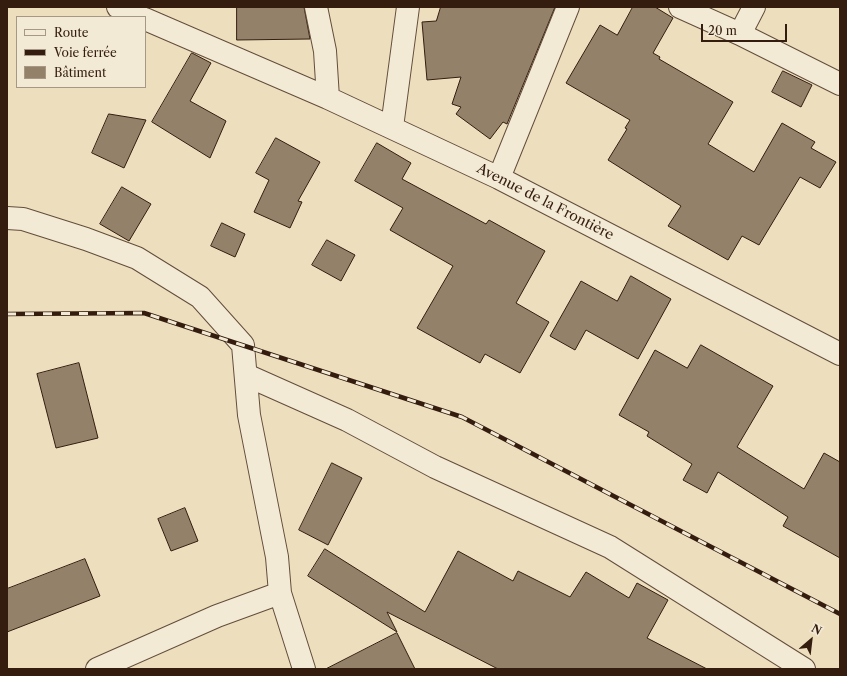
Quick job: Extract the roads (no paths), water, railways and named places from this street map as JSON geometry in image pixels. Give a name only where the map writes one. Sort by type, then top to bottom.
[{"type":"street","points":[[118,7],[139,16]]},
{"type":"street","points":[[316,7],[325,50],[328,98]]},
{"type":"street","points":[[392,127],[408,7]]},
{"type":"street","points":[[499,178],[568,7]]},
{"type":"street","points":[[680,7],[740,34],[840,84]]},
{"type":"street","points":[[740,34],[754,7]]},
{"type":"street","name":"Avenue de la Frontière","points":[[146,19],[328,98],[499,178],[840,354]]},
{"type":"street","points":[[7,218],[30,222],[137,258],[179,282],[200,297],[243,345],[249,415],[276,557],[280,593],[304,669]]},
{"type":"street","points":[[246,375],[347,420],[434,467],[610,547],[804,669]]},
{"type":"street","points":[[97,669],[217,616],[280,593]]},
{"type":"railway","points":[[7,314],[144,313],[462,417],[840,614]]}]
